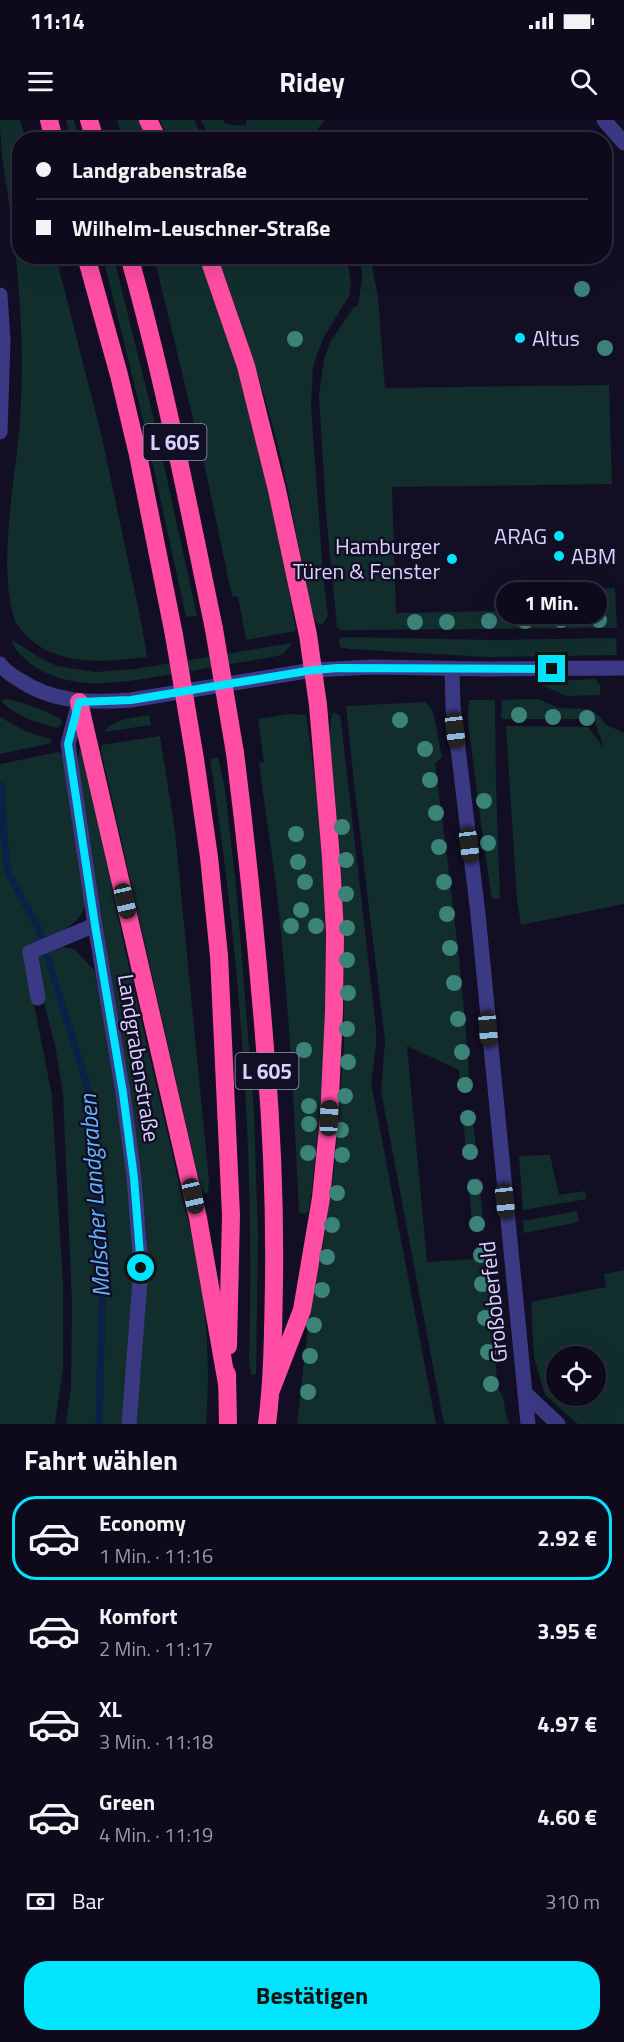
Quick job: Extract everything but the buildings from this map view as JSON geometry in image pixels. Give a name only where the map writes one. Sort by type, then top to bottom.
[{"type":"highway","name":"L 605","points":[[89,264],[119,375],[174,635],[209,857],[219,956],[231,1215],[228,1424]]},
{"type":"highway","name":"L 605","points":[[131,264],[174,438],[214,629],[235,753],[248,854],[273,1149],[271,1390],[267,1424]]},
{"type":"highway","points":[[211,264],[254,395],[308,635],[320,719],[331,858],[335,934],[329,1118],[321,1198],[302,1310],[271,1390]]},
{"type":"highway","points":[[79,702],[198,1218],[227,1384]]},
{"type":"street","points":[[604,120],[624,143]]},
{"type":"street","points":[[0,295],[3,341],[0,432]]},
{"type":"street","points":[[2,670],[31,688],[54,697],[79,702],[131,700],[313,670],[372,667],[624,668]]},
{"type":"street","name":"Großoberfeld","points":[[452,669],[452,697],[478,914],[528,1424]]},
{"type":"street","name":"Landgrabenstraße","points":[[79,702],[68,744],[130,1146],[141,1268],[129,1424]]},
{"type":"street","points":[[38,998],[30,952],[95,925]]},
{"type":"street","points":[[525,1393],[558,1424]]},
{"type":"green space","points":[[0,120],[20,120],[23,132],[12,132],[12,222],[3,161]]},
{"type":"green space","points":[[66,120],[74,120],[77,132],[69,132]]},
{"type":"green space","points":[[117,120],[140,120],[146,132],[121,132]]},
{"type":"green space","points":[[160,120],[194,120],[200,132],[166,132]]},
{"type":"green space","points":[[201,120],[224,120],[225,124],[245,126],[247,120],[325,120],[315,132],[207,132]]},
{"type":"green space","points":[[17,264],[58,264],[102,438],[147,657],[92,661],[57,655],[41,647],[27,636],[15,621],[10,603],[7,563],[21,402],[21,316]]},
{"type":"green space","points":[[105,264],[115,264],[154,420],[197,616],[186,617],[145,428]]},
{"type":"green space","points":[[156,264],[202,264],[231,348],[258,441],[279,536],[296,631],[246,640],[238,597],[232,596],[205,468]]},
{"type":"green space","points":[[220,264],[348,264],[351,285],[349,296],[325,335],[313,367],[311,406],[328,616],[322,625],[316,622],[312,611],[280,454],[243,330]]},
{"type":"green space","points":[[361,264],[371,264],[378,297],[385,388],[609,385],[612,484],[392,487],[396,613],[599,609],[599,589],[615,588],[617,628],[340,630],[337,627],[326,514],[319,395],[324,359],[330,342],[353,308],[358,306],[362,279]]},
{"type":"green space","points":[[341,638],[491,640],[616,638],[617,655],[487,657],[340,647]]},
{"type":"green space","points":[[14,641],[57,666],[95,672],[135,669],[292,643],[284,653],[278,656],[136,680],[85,683],[66,680],[42,671],[20,654],[13,645]]},
{"type":"green space","points":[[596,679],[600,686],[600,695],[567,696],[534,682]]},
{"type":"green space","points":[[6,699],[46,711],[63,722],[57,728],[27,718],[13,711],[1,701]]},
{"type":"green space","points":[[538,699],[559,708],[589,709],[601,717],[605,724],[624,733],[624,904],[521,925],[517,900],[506,726],[588,727],[604,748],[594,719],[501,719],[502,700]]},
{"type":"green space","points":[[469,700],[495,700],[500,899],[492,899],[468,722]]},
{"type":"green space","points":[[425,702],[433,711],[442,757],[435,764],[460,965],[470,1086],[464,1092],[460,1090],[459,1070],[407,1046],[427,1262],[475,1259],[475,1247],[485,1246],[498,1389],[503,1397],[506,1416],[510,1424],[444,1424],[381,1091],[385,1041],[346,706]]},
{"type":"green space","points":[[289,714],[306,715],[321,839],[326,963],[325,1025],[316,1149],[309,1211],[304,1214],[299,1212],[282,942],[259,763],[264,762],[258,719]]},
{"type":"green space","points":[[332,714],[340,716],[341,721],[376,1028],[371,1082],[436,1424],[297,1424],[309,1319],[334,1171],[344,1044],[341,864],[329,734]]},
{"type":"green space","points":[[149,715],[151,725],[104,732],[119,721]]},
{"type":"green space","points":[[0,717],[25,731],[50,739],[52,743],[0,754]]},
{"type":"green space","points":[[160,736],[175,831],[209,1181],[208,1193],[201,1190],[101,751],[101,745]]},
{"type":"green space","points":[[79,750],[82,752],[88,775],[126,954],[196,1256],[207,1339],[206,1424],[134,1424],[147,1258],[146,1226],[136,1144],[78,765]]},
{"type":"green space","points":[[58,752],[64,755],[85,906],[76,921],[54,935],[28,944],[24,953],[52,1096],[63,1284],[63,1369],[55,1424],[0,1424],[0,764]]},
{"type":"green space","points":[[218,757],[225,789],[237,896],[254,1112],[258,1234],[256,1374],[252,1375],[249,1364],[250,1212],[243,1061],[230,910],[210,759]]},
{"type":"green space","points":[[62,947],[74,949],[94,970],[116,1088],[136,1237],[124,1424],[66,1424],[71,1388],[72,1303],[63,1094],[55,1045],[34,964],[37,957]]},
{"type":"green space","points":[[472,1111],[477,1157],[467,1158],[462,1112]]},
{"type":"green space","points":[[550,1155],[559,1195],[585,1191],[587,1199],[523,1210],[519,1156]]},
{"type":"green space","points":[[479,1178],[484,1231],[473,1232],[468,1179]]},
{"type":"green space","points":[[577,1211],[579,1222],[524,1233],[523,1221]]},
{"type":"green space","points":[[624,1270],[624,1424],[578,1424],[558,1406],[606,1406],[606,1346],[546,1346],[546,1396],[534,1357],[531,1302],[606,1287],[604,1274]]},
{"type":"waterway","name":"Malscher Landgraben","points":[[2,785],[8,872],[39,930],[92,1101],[103,1267],[99,1424]]},
{"type":"place","name":"Altus","points":[[520,338]]},
{"type":"place","name":"ARAG","points":[[559,536]]},
{"type":"place","name":"ABM","points":[[559,556]]},
{"type":"place","name":"Hamburger Türen & Fenster","points":[[452,559]]},
{"type":"route","points":[[141,1268],[134,1178],[123,1093],[68,744],[79,702],[131,700],[313,670],[338,668],[552,669]]}]
